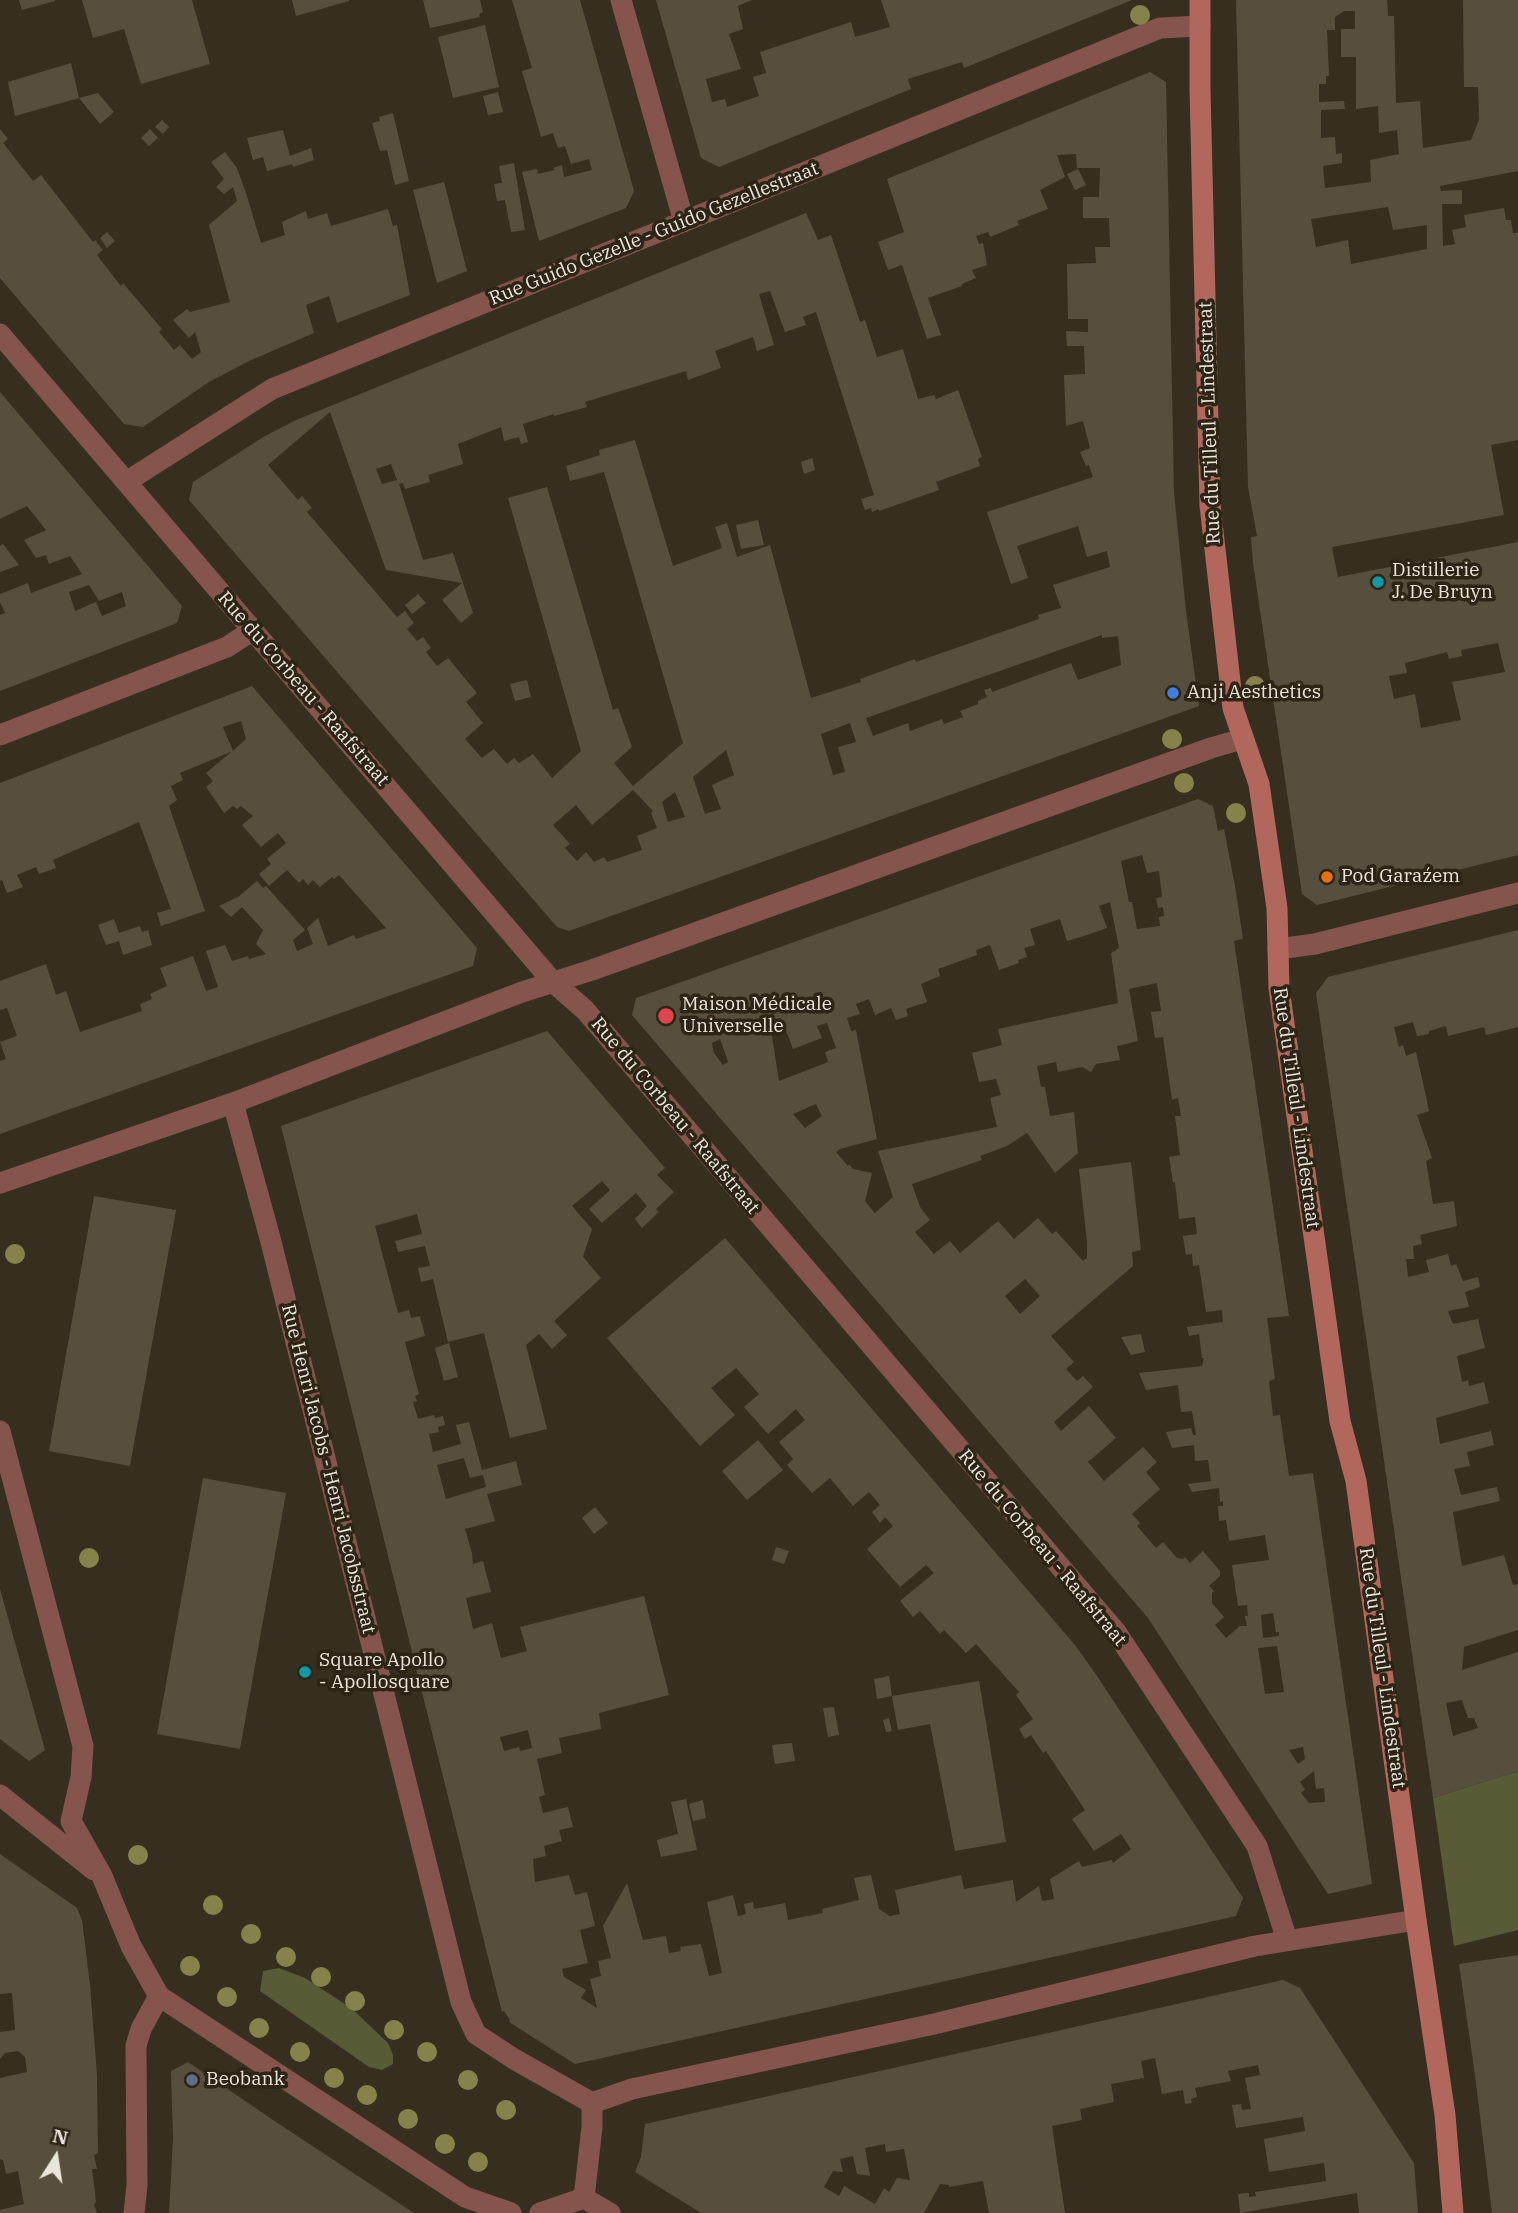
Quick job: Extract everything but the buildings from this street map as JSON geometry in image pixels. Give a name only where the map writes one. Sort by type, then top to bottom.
[{"type":"street","points":[[621,0],[684,222]]},
{"type":"street","name":"Rue du Tilleul - Lindestraat","points":[[1200,0],[1210,505],[1233,708],[1259,784],[1277,908],[1279,988],[1340,1421],[1356,1481],[1445,2115],[1453,2213]]},
{"type":"street","name":"Rue Guido Gezelle - Guido Gezellestraat","points":[[126,482],[272,389],[1160,29],[1200,26]]},
{"type":"street","name":"Rue du Corbeau - Raafstraat","points":[[0,334],[553,982],[585,1010],[1116,1632],[1257,1846],[1287,1940]]},
{"type":"street","points":[[0,735],[227,647],[253,630]]},
{"type":"street","points":[[0,1183],[233,1103],[522,992],[1198,752],[1242,739]]},
{"type":"street","points":[[1278,949],[1315,944],[1518,893]]},
{"type":"street","name":"Rue Henri Jacobs - Henri Jacobsstraat","points":[[233,1103],[271,1238],[461,2002],[476,2034],[592,2103]]},
{"type":"street","points":[[0,1431],[83,1746],[81,1777],[71,1821],[102,1876],[131,1946],[159,1996],[465,2197],[511,2213]]},
{"type":"street","points":[[0,1795],[102,1876]]},
{"type":"street","points":[[584,2197],[592,2103],[632,2089],[934,2024],[1255,1946],[1416,1920]]},
{"type":"street","points":[[134,2213],[137,2185],[136,2046],[141,2029],[159,1996]]},
{"type":"street","points":[[540,2213],[584,2197]]},
{"type":"street","points":[[584,2197],[610,2213]]},
{"type":"green space","points":[[1518,1771],[1518,1930],[1454,1946],[1433,1798]]},
{"type":"green space","points":[[279,1968],[305,1978],[351,2008],[388,2043],[393,2064],[382,2070],[369,2067],[260,1991],[263,1971]]},
{"type":"place","name":"Distillerie J. De Bruyn","points":[[1378,582]]},
{"type":"place","name":"Anji Aesthetics","points":[[1173,693]]},
{"type":"place","name":"Pod Garaźem","points":[[1327,877]]},
{"type":"place","name":"Maison Médicale Universelle","points":[[666,1016]]},
{"type":"place","name":"Square Apollo - Apollosquare","points":[[305,1672]]},
{"type":"place","name":"Beobank","points":[[192,2080]]}]
